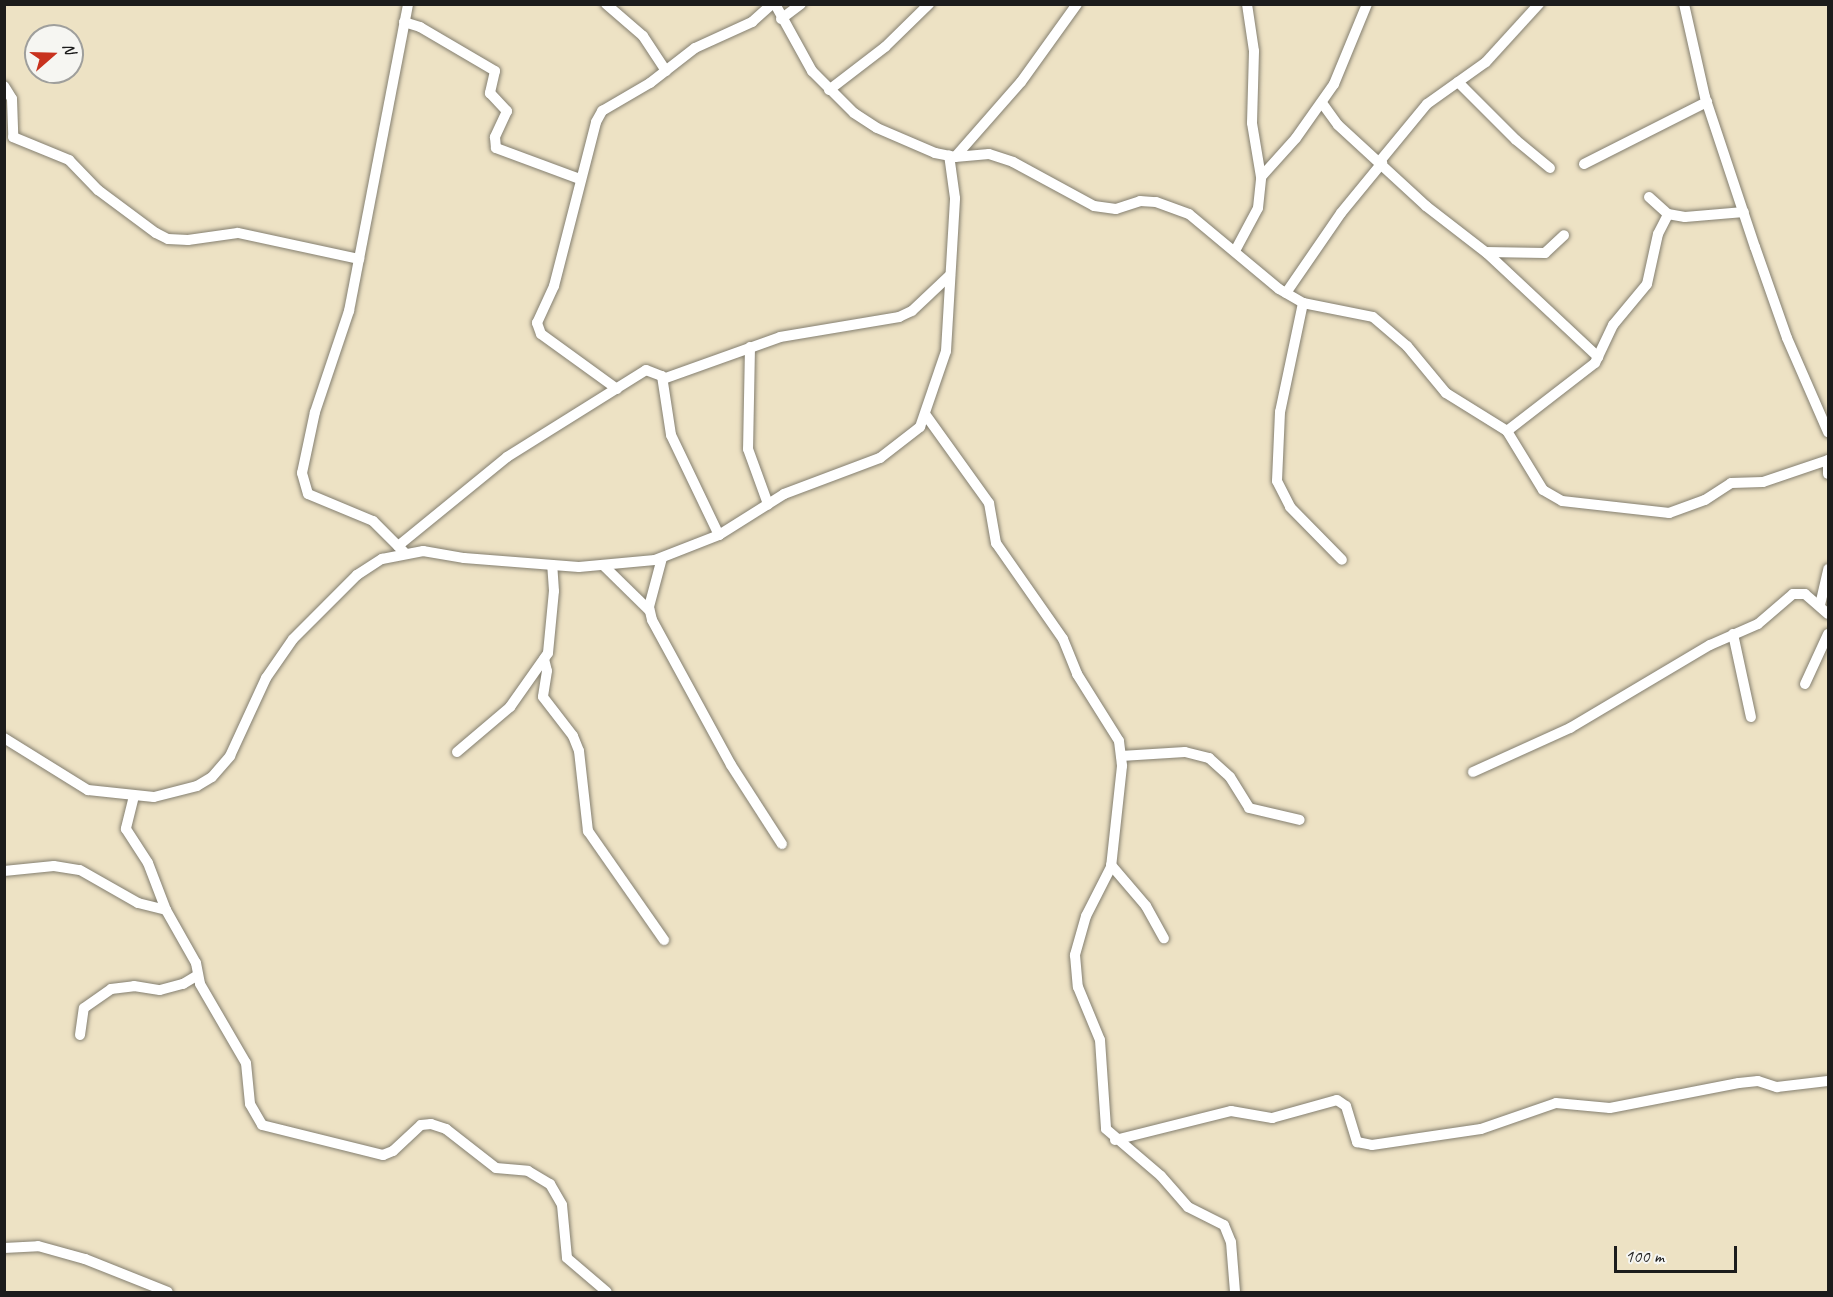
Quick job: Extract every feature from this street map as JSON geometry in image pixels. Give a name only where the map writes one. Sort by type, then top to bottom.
[{"type":"street","points":[[408,4],[350,311],[315,412],[302,458],[302,473],[308,494],[373,521],[401,549],[552,565],[604,566],[662,558],[719,535],[768,504],[811,482],[880,458],[920,427],[946,351],[955,198],[952,156],[1021,82],[1077,4]]},
{"type":"street","points":[[606,4],[644,36],[666,71]]},
{"type":"street","points":[[617,389],[541,334],[537,323],[554,286],[580,179],[602,111],[666,71],[695,48],[752,22],[773,4],[812,71],[829,90],[877,128],[952,156],[989,154],[1013,162],[1094,206],[1116,209],[1140,201],[1156,202],[1189,214],[1286,293],[1303,303],[1373,317],[1400,338],[1446,393],[1507,431],[1543,489],[1562,501],[1616,510],[1669,513],[1705,500],[1731,483],[1763,482],[1828,460],[1828,474]]},
{"type":"street","points":[[781,19],[801,4]]},
{"type":"street","points":[[829,90],[885,47],[929,4]]},
{"type":"street","points":[[1235,251],[1258,208],[1262,177],[1250,98],[1254,51],[1247,4]]},
{"type":"street","points":[[1262,177],[1322,103],[1334,84],[1367,4]]},
{"type":"street","points":[[1286,293],[1341,213],[1427,104],[1497,52],[1539,4]]},
{"type":"street","points":[[1684,4],[1707,102],[1744,212],[1785,332],[1828,432]]},
{"type":"street","points":[[404,22],[420,27],[495,70],[490,93],[507,111],[495,137],[496,148],[580,179]]},
{"type":"street","points":[[1458,82],[1516,140],[1550,168]]},
{"type":"street","points":[[4,86],[12,99],[13,136],[69,160],[105,195],[156,233],[168,239],[188,240],[238,233],[359,260]]},
{"type":"street","points":[[1584,164],[1707,102]]},
{"type":"street","points":[[1322,103],[1338,125],[1381,162],[1426,206],[1486,252],[1598,357]]},
{"type":"street","points":[[1648,197],[1668,214],[1685,217],[1744,212]]},
{"type":"street","points":[[1507,431],[1571,378],[1592,367],[1613,325],[1647,284],[1658,234],[1668,214]]},
{"type":"street","points":[[1486,252],[1545,253],[1564,235]]},
{"type":"street","points":[[663,379],[780,337],[899,317],[912,311],[950,275]]},
{"type":"street","points":[[1303,303],[1280,412],[1277,481],[1290,507],[1342,560]]},
{"type":"street","points":[[750,347],[748,449],[768,504]]},
{"type":"street","points":[[4,738],[88,790],[134,796],[173,793],[212,777],[230,756],[266,678],[293,639],[357,575],[401,549],[507,457],[646,370],[655,371],[663,379],[670,435],[719,535]]},
{"type":"street","points":[[925,414],[989,503],[996,543],[1063,639],[1077,674],[1113,727],[1121,756],[1111,865],[1082,927],[1075,955],[1078,987],[1100,1040],[1103,1114],[1106,1129],[1115,1140],[1161,1176],[1188,1207],[1224,1225],[1231,1242],[1235,1293]]},
{"type":"street","points":[[649,610],[662,558]]},
{"type":"street","points":[[457,752],[510,707],[544,658],[552,625],[552,565]]},
{"type":"street","points":[[604,566],[649,610],[728,758],[782,844]]},
{"type":"street","points":[[1820,605],[1828,569]]},
{"type":"street","points":[[1473,772],[1570,728],[1733,634],[1758,624],[1793,594],[1805,594],[1828,614]]},
{"type":"street","points":[[1733,634],[1750,717]]},
{"type":"street","points":[[1805,684],[1828,634]]},
{"type":"street","points":[[544,658],[547,671],[543,697],[573,736],[579,751],[588,831],[664,940]]},
{"type":"street","points":[[1121,756],[1185,752],[1209,758],[1230,777],[1249,808],[1300,820]]},
{"type":"street","points":[[134,796],[126,829],[148,863],[166,910],[196,963],[198,975],[210,1004],[246,1063],[250,1104],[262,1125],[383,1155],[393,1151],[421,1125],[431,1124],[446,1129],[496,1168],[528,1171],[550,1184],[562,1205],[567,1258],[607,1293]]},
{"type":"street","points":[[1111,865],[1146,906],[1164,938]]},
{"type":"street","points":[[4,871],[54,866],[80,870],[130,899],[166,910]]},
{"type":"street","points":[[80,1035],[84,1008],[111,989],[134,986],[160,990],[183,984],[198,975]]},
{"type":"street","points":[[1115,1140],[1231,1111],[1272,1118],[1336,1100],[1346,1106],[1357,1142],[1372,1145],[1481,1129],[1556,1104],[1611,1108],[1739,1083],[1758,1082],[1777,1087],[1828,1081]]},
{"type":"street","points":[[4,1248],[38,1246],[86,1259],[168,1293]]}]
